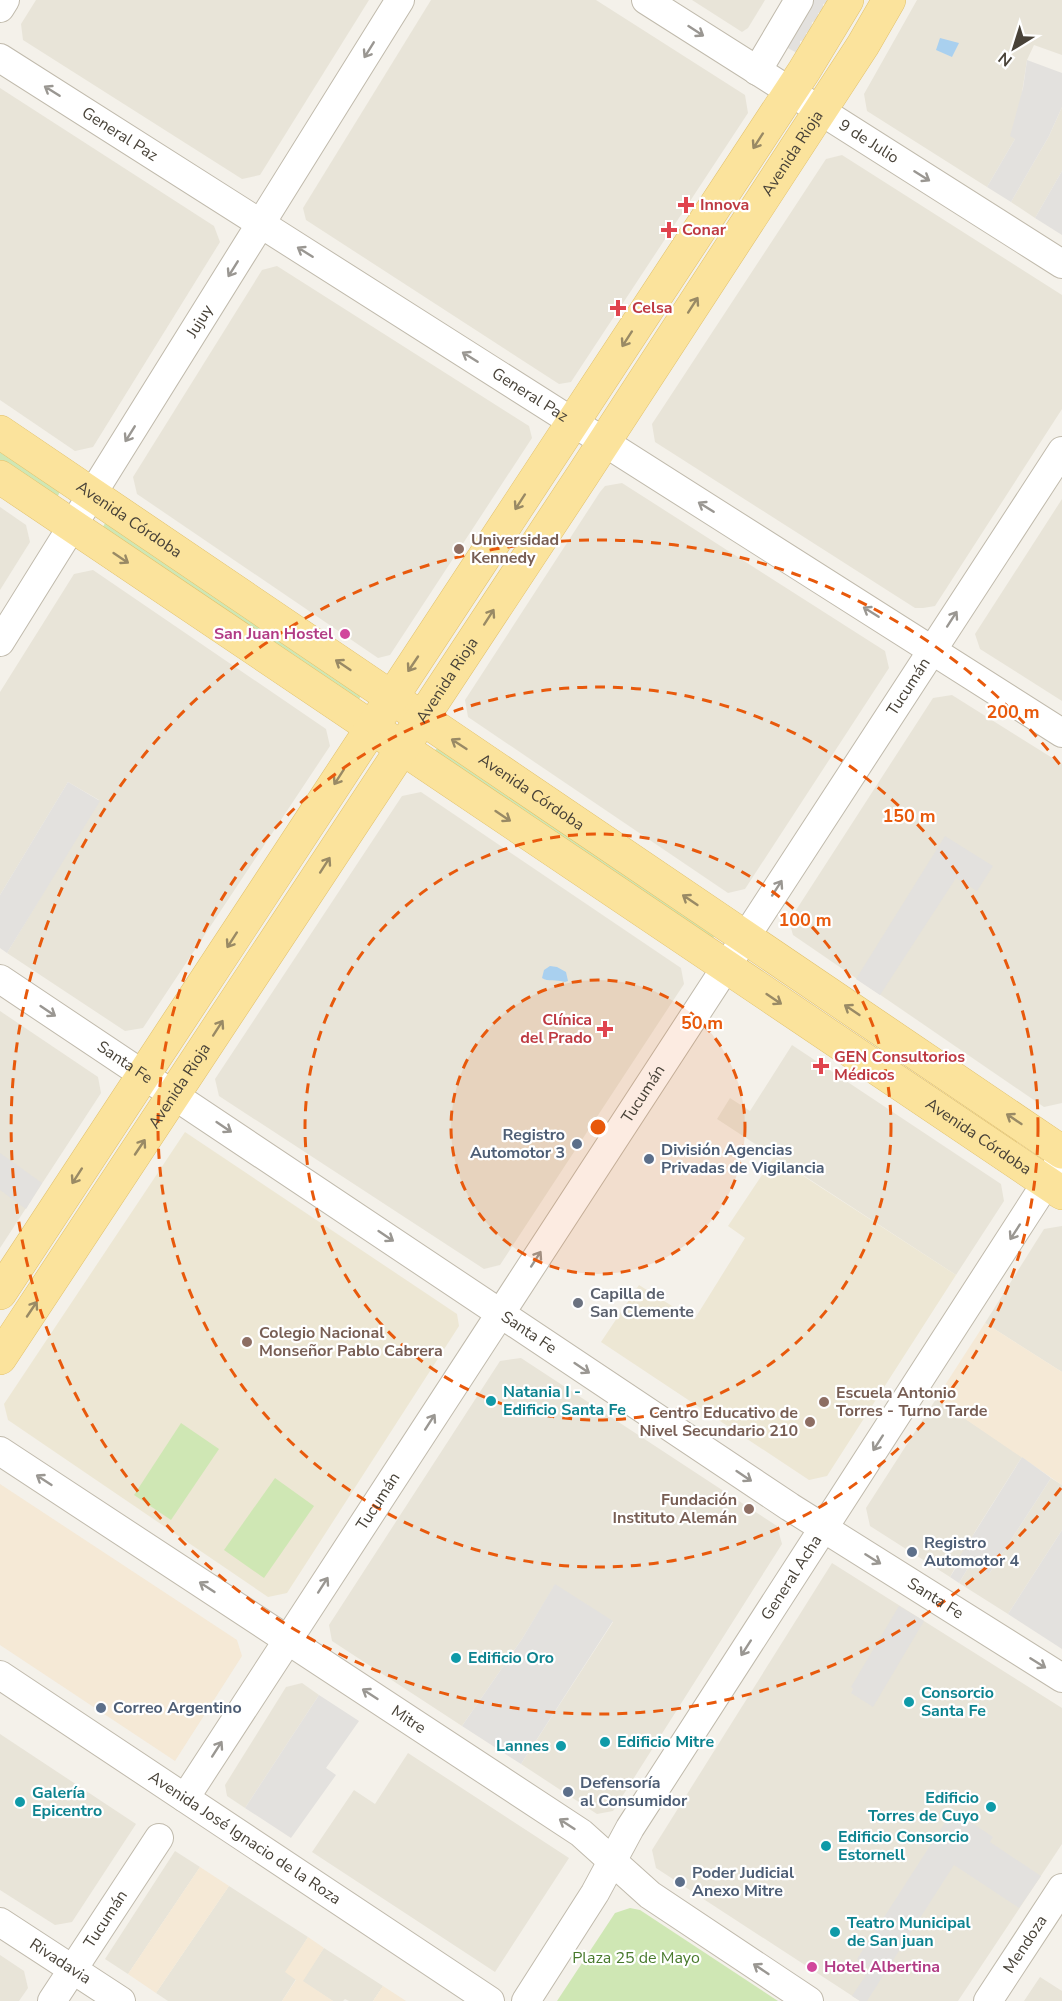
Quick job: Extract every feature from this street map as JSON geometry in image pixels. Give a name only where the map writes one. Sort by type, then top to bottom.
[{"type":"main road","points":[[0,1293],[790,92],[848,0]]},
{"type":"main road","points":[[819,111],[814,100],[815,89],[846,35],[855,0]]},
{"type":"main road","name":"Avenida Rioja","points":[[0,1358],[422,719],[889,0]]},
{"type":"main road","name":"Avenida Córdoba","points":[[0,432],[1062,1152]]},
{"type":"main road","name":"Avenida Córdoba","points":[[0,477],[726,967],[1057,1178]]},
{"type":"street","points":[[0,8],[5,0]]},
{"type":"street","name":"Jujuy","points":[[0,642],[400,0]]},
{"type":"street","name":"9 de Julio","points":[[646,0],[1062,264]]},
{"type":"street","points":[[757,71],[799,0]]},
{"type":"street","name":"General Paz","points":[[0,58],[1062,733]]},
{"type":"street","name":"Tucumán","points":[[185,1798],[1062,451]]},
{"type":"street","name":"Santa Fe","points":[[0,979],[824,1528],[1062,1678]]},
{"type":"street","name":"General Acha","points":[[526,2001],[596,1893],[630,1828],[824,1528],[1057,1178]]},
{"type":"street","name":"Mitre","points":[[0,1451],[581,1833],[650,1895],[809,2001]]},
{"type":"street","name":"Avenida José Ignacio de la Roza","points":[[0,1675],[490,2001]]},
{"type":"street","name":"Tucumán","points":[[52,2001],[159,1838]]},
{"type":"street","name":"Mendoza","points":[[988,2001],[1062,1888]]},
{"type":"street","name":"Rivadavia","points":[[0,1923],[121,2001]]},
{"type":"shaded area","points":[[36,0],[369,0],[260,175],[242,179],[23,40],[21,24]]},
{"type":"shaded area","points":[[431,0],[596,0],[745,95],[748,113],[571,382],[559,384],[306,220],[303,208]]},
{"type":"shaded area","points":[[692,0],[765,0],[748,28],[742,32]]},
{"type":"shaded area","points":[[806,0],[829,0],[829,3],[823,4],[823,12],[818,13],[818,21],[812,22],[811,32],[806,33],[806,40],[800,41],[797,53],[786,47]]},
{"type":"shaded area","points":[[917,0],[1062,0],[1062,55],[1034,45],[1027,60],[1015,139],[987,187],[867,111],[864,94]]},
{"type":"shaded area","points":[[1027,60],[1062,73],[1062,107],[1049,136],[1011,202],[987,187],[1015,139],[1010,136],[1023,88]]},
{"type":"shaded area","points":[[0,88],[214,226],[220,242],[93,447],[75,451],[0,400]]},
{"type":"shaded area","points":[[1062,107],[1062,171],[1035,218],[1011,202],[1049,136]]},
{"type":"shaded area","points":[[842,155],[1062,295],[1062,409],[935,606],[915,608],[655,442],[652,424],[826,159]]},
{"type":"shaded area","points":[[1062,171],[1062,235],[1035,218]]},
{"type":"shaded area","points":[[277,266],[529,426],[532,438],[390,655],[378,658],[137,494],[133,477],[262,270]]},
{"type":"shaded area","points":[[622,483],[885,651],[889,668],[745,889],[728,893],[468,717],[465,700],[600,492],[605,486]]},
{"type":"shaded area","points":[[1062,499],[1062,701],[980,649],[975,634]]},
{"type":"shaded area","points":[[0,507],[26,525],[30,542],[0,590]]},
{"type":"shaded area","points":[[93,570],[326,729],[330,746],[143,1028],[125,1031],[7,953],[99,800],[68,782],[0,895],[0,692],[74,574]]},
{"type":"shaded area","points":[[952,695],[1062,764],[1062,1103],[1044,1107],[793,935],[789,921],[933,698]]},
{"type":"shaded area","points":[[68,782],[100,801],[7,953],[0,948],[0,895]]},
{"type":"shaded area","points":[[421,792],[681,968],[684,984],[500,1265],[484,1269],[219,1096],[215,1079],[402,796]]},
{"type":"shaded area","points":[[945,836],[993,866],[977,891],[956,878],[880,995],[856,979]]},
{"type":"shaded area","points":[[0,1011],[98,1077],[101,1093],[0,1248]]},
{"type":"shaded area","points":[[792,1045],[1001,1184],[1004,1201],[956,1275],[717,1119],[730,1098],[750,1111]]},
{"type":"shaded area","points":[[185,1132],[457,1314],[459,1326],[287,1593],[268,1597],[8,1420],[4,1404]]},
{"type":"shaded area","points":[[0,1153],[42,1183],[26,1209],[0,1190]]},
{"type":"shaded area","points":[[774,1157],[956,1275],[827,1476],[809,1480],[601,1342],[639,1285],[694,1320],[745,1238],[728,1226]]},
{"type":"shaded area","points":[[1062,1226],[1062,1372],[985,1323],[1044,1229]]},
{"type":"shaded area","points":[[985,1323],[1062,1372],[1062,1485],[936,1399]]},
{"type":"shaded area","points":[[521,1358],[777,1526],[782,1544],[613,1811],[597,1814],[521,1764],[613,1622],[555,1585],[522,1639],[462,1726],[332,1641],[329,1625],[500,1361]]},
{"type":"shaded area","points":[[936,1399],[1022,1457],[976,1530],[950,1577],[870,1526],[866,1508]]},
{"type":"shaded area","points":[[1022,1457],[1051,1478],[989,1574],[971,1563],[959,1583],[950,1577],[962,1558],[960,1556]]},
{"type":"shaded area","points":[[1051,1478],[1062,1485],[1062,1530],[1008,1614],[959,1583],[971,1563],[989,1574]]},
{"type":"shaded area","points":[[0,1484],[237,1640],[242,1656],[175,1761],[0,1645]]},
{"type":"shaded area","points":[[1062,1530],[1062,1649],[1008,1614]]},
{"type":"shaded area","points":[[832,1563],[1062,1708],[1062,1844],[958,2001],[860,2001],[656,1868],[652,1850]]},
{"type":"shaded area","points":[[555,1584],[613,1621],[521,1764],[462,1726],[522,1639]]},
{"type":"shaded area","points":[[899,1606],[924,1621],[873,1707],[851,1693],[853,1689],[851,1687]]},
{"type":"shaded area","points":[[302,1683],[319,1695],[245,1808],[227,1796],[225,1785],[286,1687]]},
{"type":"shaded area","points":[[319,1695],[359,1721],[326,1768],[336,1775],[291,1838],[245,1808]]},
{"type":"shaded area","points":[[0,1734],[136,1824],[72,1922],[55,1925],[0,1890]]},
{"type":"shaded area","points":[[408,1753],[569,1858],[495,1972],[312,1852],[354,1790],[375,1804]]},
{"type":"shaded area","points":[[953,1810],[993,1837],[990,1842],[1041,1876],[1019,1908],[954,1865],[867,2001],[860,2001],[852,1996],[870,1969],[857,1959]]},
{"type":"shaded area","points":[[175,1851],[200,1867],[128,1974],[105,1959]]},
{"type":"shaded area","points":[[200,1867],[229,1886],[156,1993],[128,1974]]},
{"type":"shaded area","points":[[229,1886],[308,1937],[286,1972],[296,1979],[282,2001],[168,2001],[156,1993]]},
{"type":"shaded area","points":[[308,1937],[324,1948],[303,1981],[333,2001],[282,2001],[296,1980],[285,1972]]},
{"type":"shaded area","points":[[324,1948],[383,1986],[373,2001],[345,1999],[333,2001],[302,1981]]},
{"type":"shaded area","points":[[0,1955],[24,1971],[28,1988],[19,2001],[0,2001]]},
{"type":"shaded area","points":[[1040,1977],[1062,1991],[1062,2001],[1024,2001]]},
{"type":"shaded area","points":[[383,1986],[406,2001],[373,2001]]},
{"type":"green space","points":[[0,446],[60,491],[58,496],[0,465]]},
{"type":"green space","points":[[106,521],[362,693],[358,702],[102,529]]},
{"type":"green space","points":[[441,745],[715,935],[713,938],[434,751]]},
{"type":"green space","points":[[181,1423],[219,1449],[171,1520],[134,1495]]},
{"type":"green space","points":[[275,1478],[314,1506],[264,1578],[224,1550]]},
{"type":"green space","name":"Plaza 25 de Mayo","points":[[630,1908],[640,1910],[778,2001],[557,2001],[615,1913]]},
{"type":"water","points":[[940,38],[959,43],[952,57],[936,50]]},
{"type":"water","points":[[550,966],[566,972],[568,981],[542,978],[544,970]]},
{"type":"place","name":"Innova","points":[[686,205]]},
{"type":"place","name":"Conar","points":[[669,230]]},
{"type":"place","name":"Celsa","points":[[618,308]]},
{"type":"place","name":"Universidad Kennedy","points":[[459,549]]},
{"type":"place","name":"San Juan Hostel","points":[[345,634]]},
{"type":"place","name":"Clínica del Prado","points":[[605,1029]]},
{"type":"place","name":"GEN Consultorios Médicos","points":[[821,1066]]},
{"type":"place","name":"Registro Automotor 3","points":[[577,1144]]},
{"type":"place","name":"División Agencias Privadas de Vigilancia","points":[[649,1159]]},
{"type":"place","name":"Capilla de San Clemente","points":[[578,1303]]},
{"type":"place","name":"Colegio Nacional Monseñor Pablo Cabrera","points":[[247,1342]]},
{"type":"place","name":"Natania I - Edificio Santa Fe","points":[[491,1401]]},
{"type":"place","name":"Escuela Antonio Torres - Turno Tarde","points":[[824,1402]]},
{"type":"place","name":"Centro Educativo de Nivel Secundario 210","points":[[810,1422]]},
{"type":"place","name":"Fundación Instituto Alemán","points":[[749,1509]]},
{"type":"place","name":"Registro Automotor 4","points":[[912,1552]]},
{"type":"place","name":"Edificio Oro","points":[[456,1658]]},
{"type":"place","name":"Consorcio Santa Fe","points":[[909,1702]]},
{"type":"place","name":"Correo Argentino","points":[[101,1708]]},
{"type":"place","name":"Edificio Mitre","points":[[605,1742]]},
{"type":"place","name":"Lannes","points":[[561,1746]]},
{"type":"place","name":"Defensoría al Consumidor","points":[[568,1792]]},
{"type":"place","name":"Galería Epicentro","points":[[20,1802]]},
{"type":"place","name":"Edificio Torres de Cuyo","points":[[991,1807]]},
{"type":"place","name":"Edificio Consorcio Estornell","points":[[826,1846]]},
{"type":"place","name":"Poder Judicial Anexo Mitre","points":[[680,1882]]},
{"type":"place","name":"Teatro Municipal de San juan","points":[[835,1932]]},
{"type":"place","name":"Hotel Albertina","points":[[812,1967]]}]
